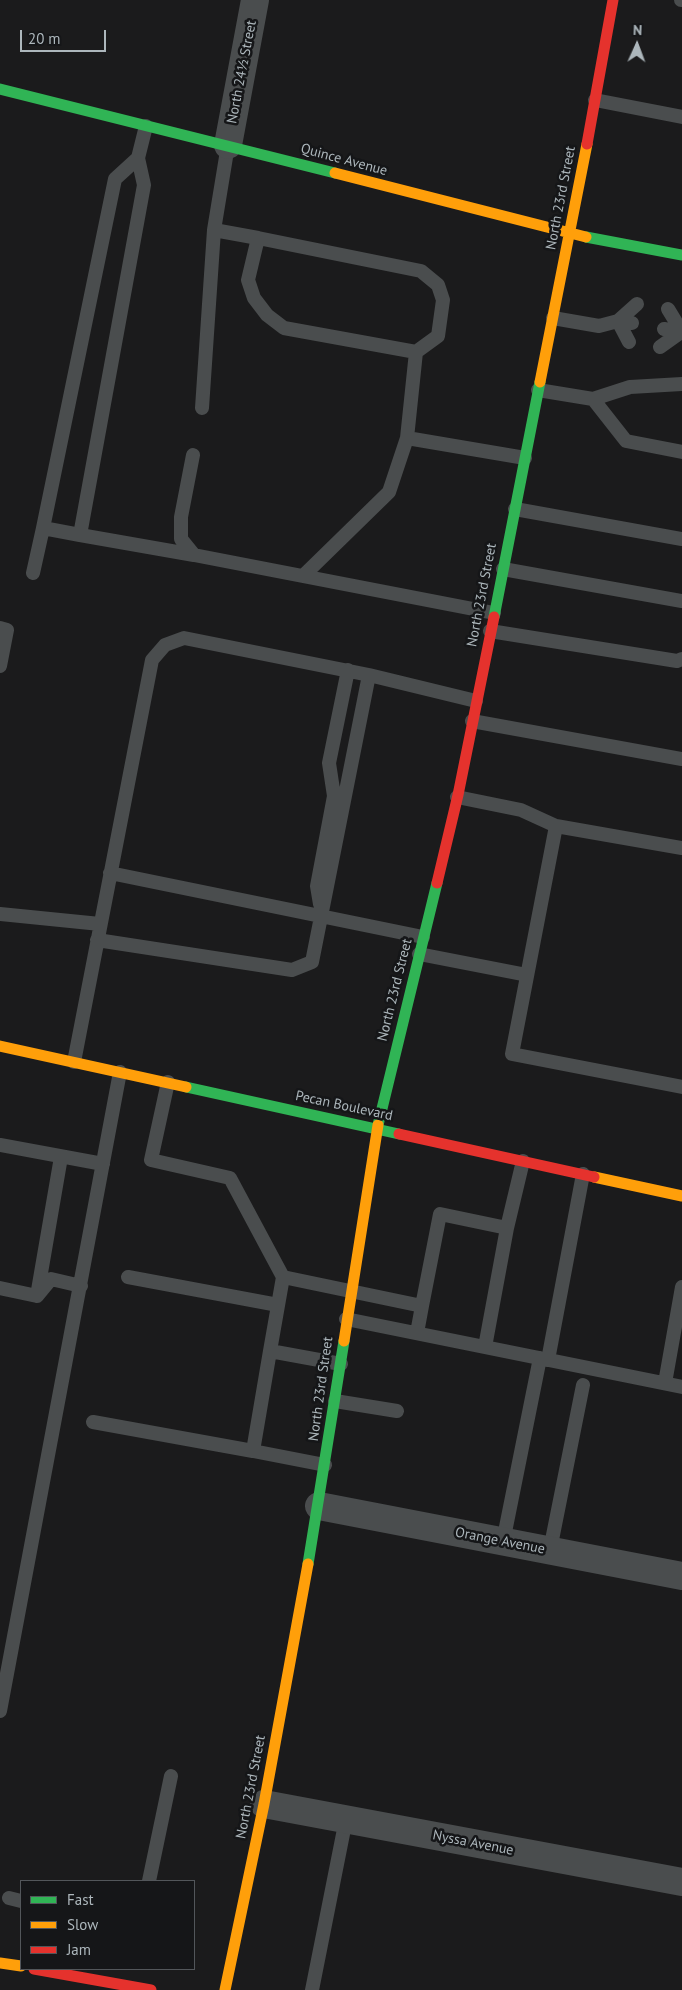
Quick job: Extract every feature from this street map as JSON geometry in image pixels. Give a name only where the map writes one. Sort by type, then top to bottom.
[{"type":"main road","name":"North 23rd Street","points":[[225,1990],[264,1804],[319,1506],[376,1128],[457,797],[570,234],[613,0]]},
{"type":"main road","name":"Quince Avenue","points":[[0,89],[228,145],[570,234],[682,255]]},
{"type":"main road","name":"Pecan Boulevard","points":[[0,1046],[682,1196]]},
{"type":"main road","points":[[0,1963],[20,1966]]},
{"type":"main road","points":[[54,1970],[127,1988],[151,1990]]},
{"type":"street","name":"North 24½ Street","points":[[228,145],[255,0]]},
{"type":"street","name":"Orange Avenue","points":[[319,1506],[682,1576]]},
{"type":"street","name":"Nyssa Avenue","points":[[264,1804],[682,1882]]},
{"type":"lane","points":[[595,100],[682,116]]},
{"type":"lane","points":[[80,535],[144,185],[138,158],[146,126]]},
{"type":"lane","points":[[202,408],[214,230],[228,145]]},
{"type":"lane","points":[[33,573],[115,179],[138,158]]},
{"type":"lane","points":[[214,230],[258,238],[421,271],[438,284],[443,300],[438,336],[416,352],[284,328],[266,315],[254,298],[248,280],[258,238]]},
{"type":"lane","points":[[618,321],[637,304]]},
{"type":"lane","points":[[668,309],[682,332]]},
{"type":"lane","points":[[553,318],[599,326],[618,321],[632,323]]},
{"type":"lane","points":[[618,321],[629,342]]},
{"type":"lane","points":[[664,329],[682,332]]},
{"type":"lane","points":[[660,347],[682,332]]},
{"type":"lane","points":[[303,576],[389,492],[407,438],[416,352]]},
{"type":"lane","points":[[538,390],[593,399],[630,387],[682,384]]},
{"type":"lane","points":[[593,399],[626,441],[682,452]]},
{"type":"lane","points":[[407,438],[525,458]]},
{"type":"lane","points":[[193,455],[181,517],[181,539],[194,555]]},
{"type":"lane","points":[[515,509],[682,539]]},
{"type":"lane","points":[[42,528],[194,555],[494,613]]},
{"type":"lane","points":[[503,569],[682,600]]},
{"type":"lane","points":[[0,628],[7,630],[0,666]]},
{"type":"lane","points":[[490,631],[677,661],[682,659]]},
{"type":"lane","points":[[74,1062],[152,660],[165,646],[184,638],[348,670],[476,701]]},
{"type":"lane","points":[[322,915],[317,886],[334,796],[329,763],[348,670]]},
{"type":"lane","points":[[97,940],[292,970],[312,962],[370,675]]},
{"type":"lane","points":[[472,721],[682,759]]},
{"type":"lane","points":[[457,797],[521,810],[556,826],[682,848]]},
{"type":"lane","points":[[556,826],[512,1054],[682,1086]]},
{"type":"lane","points":[[110,873],[423,937]]},
{"type":"lane","points":[[0,914],[100,924]]},
{"type":"lane","points":[[419,954],[527,975]]},
{"type":"lane","points":[[0,1711],[120,1072]]},
{"type":"lane","points":[[168,1082],[152,1160],[230,1178],[283,1278],[253,1451]]},
{"type":"lane","points":[[0,1145],[103,1164]]},
{"type":"lane","points":[[37,1296],[61,1157]]},
{"type":"lane","points":[[485,1347],[523,1161]]},
{"type":"lane","points":[[503,1542],[583,1174]]},
{"type":"lane","points":[[417,1334],[440,1214],[508,1228]]},
{"type":"lane","points":[[128,1277],[278,1305]]},
{"type":"lane","points":[[283,1278],[422,1306]]},
{"type":"lane","points":[[37,1296],[51,1279],[81,1286]]},
{"type":"lane","points":[[665,1383],[682,1287]]},
{"type":"lane","points":[[0,1288],[37,1296]]},
{"type":"lane","points":[[346,1320],[682,1387]]},
{"type":"lane","points":[[270,1351],[341,1364]]},
{"type":"lane","points":[[550,1550],[583,1385]]},
{"type":"lane","points":[[335,1401],[397,1411]]},
{"type":"lane","points":[[93,1422],[325,1465]]},
{"type":"lane","points":[[149,1880],[171,1776]]},
{"type":"lane","points":[[312,1990],[346,1819]]},
{"type":"lane","points":[[127,1988],[131,1970]]},
{"type":"traffic: fast","points":[[0,89],[335,173]]},
{"type":"traffic: fast","points":[[586,237],[682,255]]},
{"type":"traffic: fast","points":[[494,617],[540,382]]},
{"type":"traffic: fast","points":[[378,1125],[437,883]]},
{"type":"traffic: fast","points":[[186,1087],[399,1134]]},
{"type":"traffic: fast","points":[[308,1564],[344,1341]]},
{"type":"traffic: slow","points":[[540,382],[587,144]]},
{"type":"traffic: slow","points":[[335,173],[586,237]]},
{"type":"traffic: slow","points":[[0,1046],[186,1087]]},
{"type":"traffic: slow","points":[[344,1341],[378,1125]]},
{"type":"traffic: slow","points":[[594,1177],[682,1196]]},
{"type":"traffic: slow","points":[[225,1990],[264,1804],[308,1564]]},
{"type":"traffic: slow","points":[[0,1963],[20,1966]]},
{"type":"traffic: jam","points":[[587,144],[613,0]]},
{"type":"traffic: jam","points":[[437,883],[458,795],[494,617]]},
{"type":"traffic: jam","points":[[399,1134],[594,1177]]},
{"type":"traffic: jam","points":[[40,1970],[151,1990]]}]
